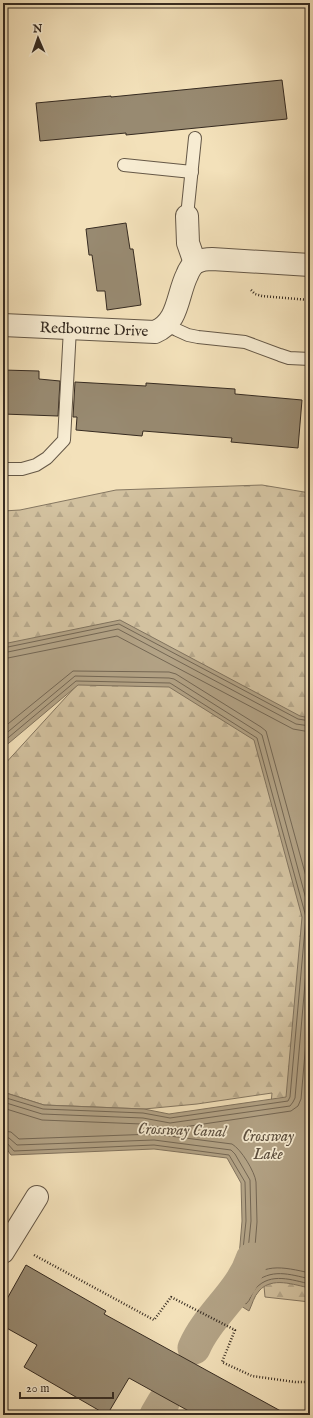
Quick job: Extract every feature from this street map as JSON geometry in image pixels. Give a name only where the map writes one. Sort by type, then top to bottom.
[{"type":"street","points":[[188,216],[188,243],[195,263],[212,259],[310,265]]},
{"type":"street","name":"Redbourne Drive","points":[[3,325],[155,332],[167,325],[176,310],[185,279],[195,263]]},
{"type":"street","points":[[6,1247],[37,1197]]},
{"type":"lane","points":[[188,216],[195,138]]},
{"type":"lane","points":[[124,165],[192,172]]},
{"type":"lane","points":[[167,325],[188,335],[245,342],[289,358],[310,359]]},
{"type":"lane","points":[[3,469],[22,469],[36,465],[47,458],[64,440],[70,328]]},
{"type":"path","points":[[6,1247],[154,1320],[171,1297],[235,1330],[222,1362],[252,1376],[295,1382],[310,1382]]},
{"type":"green space","points":[[262,485],[310,493],[310,1302],[265,1297],[260,1226],[272,1093],[197,1104],[144,1109],[44,1105],[3,1092],[3,766],[77,685],[3,674],[3,511],[20,510],[116,490]]},
{"type":"water","name":"Crossway Lake","points":[[120,620],[300,716],[310,718],[310,1288],[283,1283],[264,1286],[254,1298],[249,1311],[217,1291],[239,1257],[242,1221],[241,1183],[227,1158],[154,1149],[11,1155],[3,1144],[3,1092],[44,1105],[144,1109],[169,1114],[286,1097],[302,917],[254,740],[169,687],[78,685],[3,748],[3,644]]},
{"type":"building","points":[[282,80],[287,119],[126,135],[126,133],[40,141],[36,103]]},
{"type":"building","points":[[126,223],[130,249],[133,249],[141,305],[107,310],[105,291],[97,291],[92,255],[89,255],[86,229]]},
{"type":"building","points":[[3,370],[39,371],[39,379],[60,381],[58,416],[3,414]]},
{"type":"building","points":[[75,382],[146,386],[146,383],[235,389],[235,394],[302,400],[298,448],[231,442],[232,438],[143,431],[142,436],[76,430],[77,417],[73,417]]},
{"type":"building","points":[[26,1265],[106,1311],[104,1314],[288,1415],[196,1415],[129,1378],[107,1415],[24,1367],[37,1345],[3,1326],[3,1306]]},
{"type":"waterway","name":"Crossway Canal","points":[[194,1348],[207,1325],[240,1283],[252,1259]]},
{"type":"waterway","name":"Crossway Canal","points":[[156,1415],[163,1403]]}]
